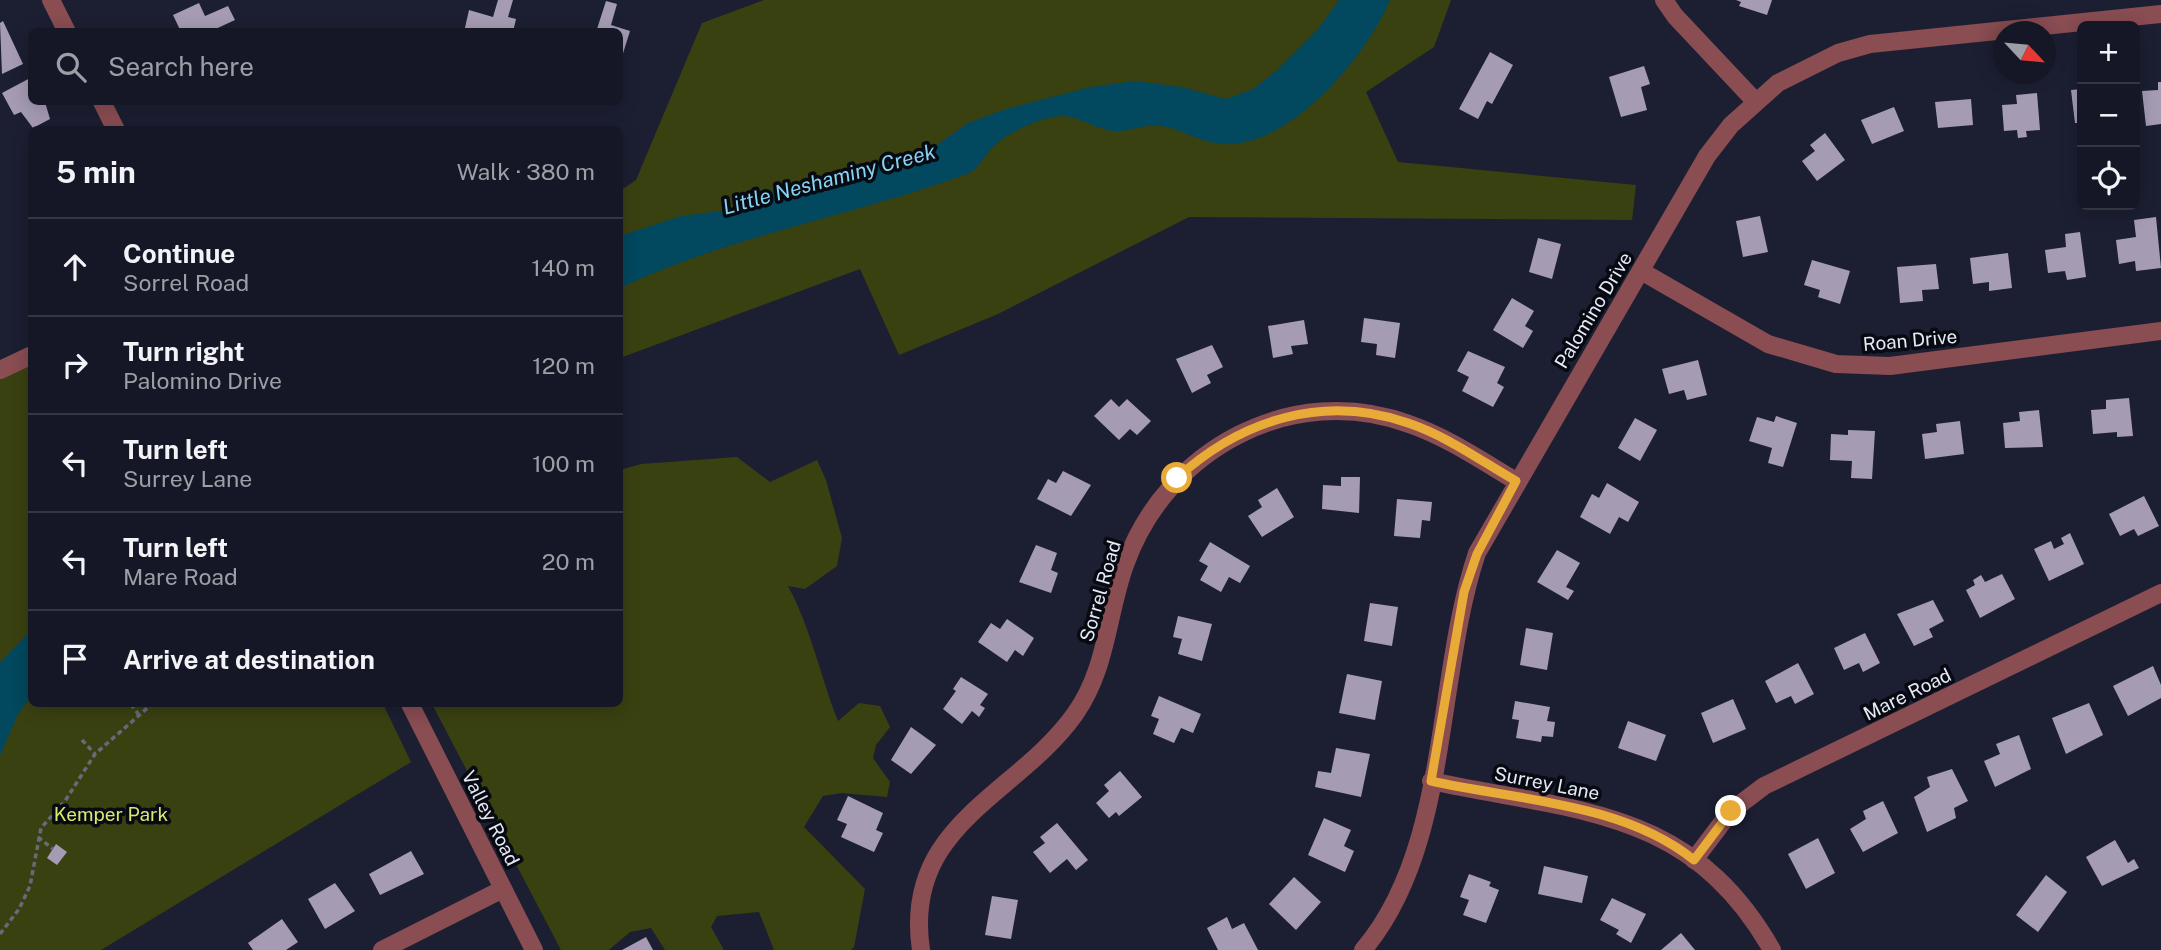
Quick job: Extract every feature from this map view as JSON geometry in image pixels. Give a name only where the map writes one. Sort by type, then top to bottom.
[{"type":"street","points":[[51,0],[65,28]]},
{"type":"street","points":[[1664,0],[1675,16],[1755,102]]},
{"type":"street","name":"Palomino Drive","points":[[1363,950],[1394,904],[1411,869],[1431,781],[1464,592],[1477,554],[1516,481],[1707,156],[1731,125],[1755,102],[1807,66],[1870,44],[2161,14]]},
{"type":"street","points":[[104,105],[115,126]]},
{"type":"street","name":"Roan Drive","points":[[1641,271],[1768,344],[1836,364],[1890,366],[2161,331]]},
{"type":"street","points":[[0,370],[28,357]]},
{"type":"street","name":"Sorrel Road","points":[[921,950],[923,896],[937,855],[972,810],[1050,744],[1083,703],[1103,654],[1124,566],[1138,535],[1156,505],[1197,460],[1225,442],[1276,418],[1302,412],[1356,411],[1408,423],[1438,436],[1516,481]]},
{"type":"street","name":"Mare Road","points":[[1694,860],[1731,811],[1764,786],[2161,593]]},
{"type":"street","name":"Valley Road","points":[[412,707],[534,950]]},
{"type":"street","name":"Surrey Lane","points":[[1431,781],[1604,815],[1656,835],[1694,860],[1734,896],[1772,950]]},
{"type":"street","points":[[382,950],[503,889]]},
{"type":"path","points":[[133,707],[139,715]]},
{"type":"path","points":[[0,934],[19,909],[30,886],[41,828],[65,801],[95,754],[148,707]]},
{"type":"path","points":[[82,740],[95,754]]},
{"type":"path","points":[[38,837],[53,849]]},
{"type":"green space","points":[[764,0],[1451,0],[1434,47],[1366,92],[1398,162],[1636,185],[1632,220],[1189,217],[998,314],[899,355],[860,269],[623,357],[623,189],[636,180],[702,23]]},
{"type":"green space","name":"Kemper Park","points":[[28,366],[28,707],[384,707],[411,762],[101,950],[0,950],[0,379]]},
{"type":"green space","points":[[737,457],[770,482],[817,460],[826,480],[842,538],[837,566],[805,589],[788,586],[803,618],[838,721],[859,703],[880,706],[890,727],[876,745],[873,758],[890,782],[887,797],[842,793],[823,796],[804,827],[865,889],[854,947],[851,950],[774,950],[759,912],[717,916],[711,927],[724,950],[665,950],[651,928],[630,932],[609,950],[561,950],[434,707],[623,707],[623,469],[641,464]]},
{"type":"water","name":"Little Neshaminy Creek","points":[[1339,0],[1390,0],[1365,45],[1326,91],[1280,128],[1256,139],[1222,144],[1161,126],[1113,131],[1063,116],[1045,119],[1006,137],[967,174],[704,254],[623,287],[623,235],[681,216],[735,209],[751,196],[935,146],[968,123],[1006,109],[1090,87],[1135,81],[1182,87],[1226,99],[1253,89],[1276,71],[1318,29]]},
{"type":"water","points":[[28,633],[28,700],[18,714],[0,756],[0,663]]},
{"type":"building","points":[[498,0],[513,0],[508,17],[516,19],[514,28],[465,28],[469,10],[493,17]]},
{"type":"building","points":[[1736,0],[1772,0],[1767,15],[1739,6],[1741,2]]},
{"type":"building","points":[[606,1],[617,4],[611,25],[620,28],[597,28]]},
{"type":"building","points":[[199,3],[205,16],[228,6],[235,20],[218,28],[179,28],[173,15]]},
{"type":"building","points":[[3,21],[23,64],[2,74],[0,23]]},
{"type":"building","points":[[623,29],[630,31],[623,53]]},
{"type":"building","points":[[1490,52],[1513,65],[1492,104],[1487,101],[1478,119],[1459,109]]},
{"type":"building","points":[[1644,66],[1650,84],[1641,87],[1647,110],[1621,117],[1609,77]]},
{"type":"building","points":[[28,79],[28,105],[46,105],[50,119],[32,126],[21,112],[14,115],[2,93]]},
{"type":"building","points":[[2158,82],[2161,82],[2161,124],[2146,126],[2142,91],[2158,90]]},
{"type":"building","points":[[2077,89],[2077,123],[2075,123],[2071,90]]},
{"type":"building","points":[[2037,93],[2040,130],[2026,131],[2027,137],[2018,138],[2017,130],[2004,131],[2002,105],[2017,104],[2016,95]]},
{"type":"building","points":[[1971,99],[1973,125],[1938,128],[1935,102]]},
{"type":"building","points":[[1894,107],[1904,131],[1872,144],[1861,120]]},
{"type":"building","points":[[1825,133],[1845,160],[1817,181],[1802,161],[1815,151],[1810,145]]},
{"type":"building","points":[[1760,216],[1768,252],[1743,257],[1736,221]]},
{"type":"building","points":[[2156,217],[2161,268],[2136,271],[2135,261],[2119,264],[2116,240],[2136,237],[2134,220]]},
{"type":"building","points":[[2080,232],[2086,277],[2067,280],[2065,271],[2048,273],[2045,250],[2066,247],[2065,234]]},
{"type":"building","points":[[1538,238],[1561,244],[1552,279],[1529,272]]},
{"type":"building","points":[[2008,253],[2012,288],[1989,291],[1989,282],[1973,284],[1970,258]]},
{"type":"building","points":[[1812,260],[1850,271],[1840,304],[1818,297],[1820,290],[1804,285]]},
{"type":"building","points":[[1936,264],[1939,289],[1922,290],[1923,301],[1900,303],[1897,267]]},
{"type":"building","points":[[1512,298],[1534,311],[1525,326],[1533,331],[1523,348],[1493,330]]},
{"type":"building","points":[[1364,318],[1400,323],[1395,358],[1376,355],[1377,344],[1361,342]]},
{"type":"building","points":[[1304,320],[1308,344],[1291,346],[1293,354],[1273,358],[1268,326]]},
{"type":"building","points":[[1212,345],[1223,367],[1207,375],[1211,383],[1192,393],[1176,359]]},
{"type":"building","points":[[1468,351],[1505,367],[1497,383],[1504,387],[1493,407],[1462,391],[1469,377],[1457,371]]},
{"type":"building","points":[[1698,360],[1707,395],[1687,400],[1684,390],[1669,394],[1662,369]]},
{"type":"building","points":[[2129,398],[2133,436],[2117,437],[2117,432],[2093,434],[2091,410],[2106,409],[2106,400]]},
{"type":"building","points":[[1111,399],[1119,407],[1127,399],[1151,421],[1137,435],[1130,429],[1119,440],[1094,416]]},
{"type":"building","points":[[2039,410],[2043,447],[2005,448],[2003,423],[2020,421],[2019,412]]},
{"type":"building","points":[[1776,416],[1797,423],[1783,467],[1768,463],[1772,448],[1749,441],[1757,417],[1774,422]]},
{"type":"building","points":[[1635,418],[1657,430],[1640,461],[1618,448]]},
{"type":"building","points":[[1960,421],[1964,454],[1925,459],[1922,434],[1937,432],[1936,424]]},
{"type":"building","points":[[1848,430],[1875,431],[1872,479],[1851,478],[1852,461],[1830,460],[1831,434],[1848,435]]},
{"type":"building","points":[[1063,471],[1091,485],[1071,516],[1037,499],[1048,479],[1056,483]]},
{"type":"building","points":[[1341,477],[1360,477],[1359,513],[1322,509],[1323,485],[1341,486]]},
{"type":"building","points":[[1607,483],[1639,502],[1628,522],[1619,517],[1610,534],[1580,517],[1592,494],[1599,498]]},
{"type":"building","points":[[1277,488],[1294,517],[1262,537],[1248,516],[1262,507],[1258,500]]},
{"type":"building","points":[[2144,496],[2159,526],[2138,536],[2134,529],[2120,536],[2109,514]]},
{"type":"building","points":[[1397,499],[1432,502],[1430,521],[1422,520],[1420,538],[1394,536]]},
{"type":"building","points":[[2070,533],[2084,564],[2049,581],[2034,549],[2051,541],[2054,549],[2064,544],[2061,538]]},
{"type":"building","points":[[1210,542],[1250,566],[1240,583],[1229,577],[1221,592],[1200,580],[1208,566],[1199,561]]},
{"type":"building","points":[[1036,545],[1057,553],[1051,570],[1058,573],[1051,593],[1019,582]]},
{"type":"building","points":[[1557,550],[1580,563],[1566,587],[1574,591],[1568,600],[1537,582]]},
{"type":"building","points":[[2002,574],[2015,599],[1980,618],[1966,590],[1975,585],[1973,580],[1981,575],[1985,582]]},
{"type":"building","points":[[1933,600],[1944,621],[1929,629],[1933,637],[1914,646],[1897,614]]},
{"type":"building","points":[[1370,603],[1398,607],[1392,646],[1364,641]]},
{"type":"building","points":[[1178,616],[1212,624],[1202,661],[1178,654],[1182,639],[1173,637]]},
{"type":"building","points":[[1007,619],[1034,638],[1023,656],[1015,650],[1007,662],[978,642],[991,623],[1000,629]]},
{"type":"building","points":[[1526,628],[1553,633],[1547,670],[1520,665]]},
{"type":"building","points":[[1865,633],[1880,663],[1863,672],[1859,663],[1844,670],[1834,648]]},
{"type":"building","points":[[1798,663],[1814,694],[1795,704],[1791,696],[1776,703],[1765,681]]},
{"type":"building","points":[[2153,666],[2161,685],[2161,698],[2128,716],[2113,686]]},
{"type":"building","points":[[1347,674],[1382,681],[1375,720],[1339,713]]},
{"type":"building","points":[[961,677],[988,694],[980,705],[985,708],[979,717],[972,711],[962,724],[943,709],[956,691],[953,689]]},
{"type":"building","points":[[1159,696],[1201,714],[1193,733],[1181,728],[1174,743],[1153,734],[1159,719],[1151,716]]},
{"type":"building","points":[[1733,699],[1746,729],[1713,743],[1701,713]]},
{"type":"building","points":[[1515,701],[1550,707],[1547,721],[1555,722],[1553,737],[1542,736],[1541,742],[1516,738],[1519,720],[1512,719]]},
{"type":"building","points":[[2089,703],[2103,735],[2066,754],[2052,718]]},
{"type":"building","points":[[1628,721],[1666,735],[1656,761],[1618,748]]},
{"type":"building","points":[[911,727],[936,745],[911,774],[891,760]]},
{"type":"building","points":[[2019,735],[2031,769],[1995,787],[1984,761],[2000,754],[1996,744]]},
{"type":"building","points":[[1336,748],[1370,754],[1361,797],[1315,787],[1318,771],[1331,773]]},
{"type":"building","points":[[1952,769],[1968,801],[1954,808],[1956,818],[1927,832],[1914,797],[1930,787],[1927,777]]},
{"type":"building","points":[[1120,771],[1142,797],[1119,816],[1116,812],[1109,818],[1096,803],[1109,791],[1104,785]]},
{"type":"building","points":[[848,796],[883,813],[876,830],[883,833],[874,852],[841,837],[847,824],[837,820]]},
{"type":"building","points":[[1883,801],[1898,833],[1863,852],[1850,829],[1866,819],[1863,811]]},
{"type":"building","points":[[1324,818],[1351,830],[1344,846],[1354,851],[1345,872],[1308,855]]},
{"type":"building","points":[[1057,823],[1088,860],[1076,870],[1067,859],[1050,873],[1033,852],[1045,843],[1040,837]]},
{"type":"building","points":[[1818,838],[1835,873],[1806,889],[1788,854]]},
{"type":"building","points":[[2115,840],[2128,863],[2134,859],[2139,868],[2102,886],[2086,857]]},
{"type":"building","points":[[56,844],[67,852],[57,865],[47,858]]},
{"type":"building","points":[[411,851],[424,874],[380,895],[369,874]]},
{"type":"building","points":[[1544,866],[1588,876],[1582,903],[1538,894]]},
{"type":"building","points":[[1469,874],[1491,882],[1489,886],[1499,890],[1486,923],[1463,915],[1469,900],[1460,897]]},
{"type":"building","points":[[2046,875],[2067,892],[2038,932],[2016,915]]},
{"type":"building","points":[[1294,877],[1321,902],[1296,930],[1269,904]]},
{"type":"building","points":[[335,883],[355,911],[325,929],[308,899]]},
{"type":"building","points":[[992,896],[1018,900],[1011,939],[985,935]]},
{"type":"building","points":[[1612,898],[1646,914],[1631,943],[1616,934],[1619,930],[1600,920]]},
{"type":"building","points":[[1227,917],[1232,929],[1244,923],[1258,950],[1218,950],[1207,928]]},
{"type":"building","points":[[282,919],[298,942],[286,950],[253,950],[248,943]]},
{"type":"building","points":[[1681,933],[1695,950],[1661,950]]},
{"type":"building","points":[[646,937],[653,950],[622,950]]},
{"type":"route","points":[[1177,478],[1197,460],[1251,428],[1276,418],[1329,410],[1356,411],[1408,423],[1438,436],[1516,481],[1477,554],[1464,592],[1431,781],[1604,815],[1656,835],[1694,860],[1731,811]]}]
